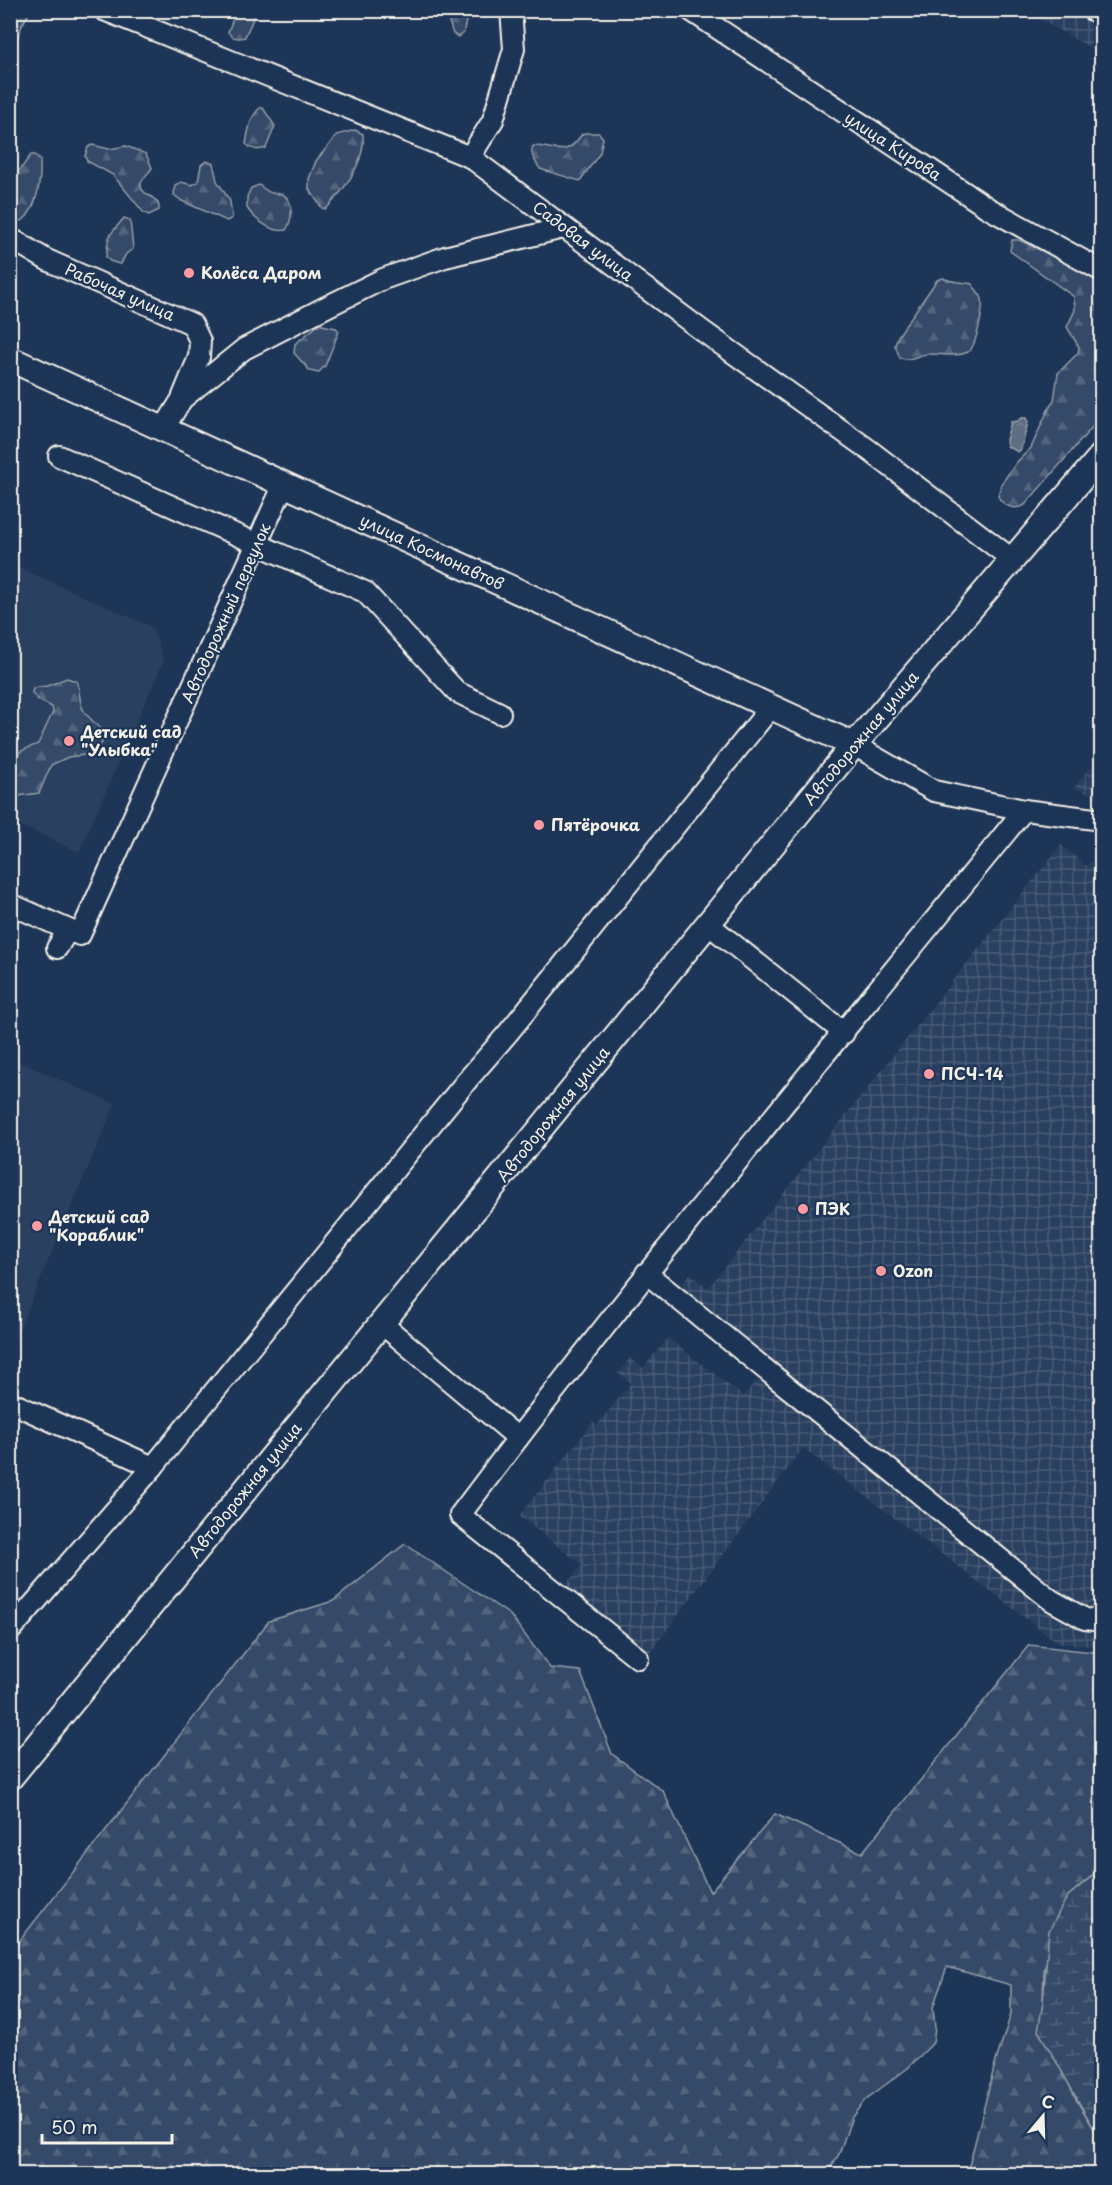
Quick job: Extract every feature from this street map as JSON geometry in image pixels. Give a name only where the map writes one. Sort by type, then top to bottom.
[{"type":"main road","name":"улица Космонавтов","points":[[10,358],[854,745]]},
{"type":"main road","name":"Автодорожная улица","points":[[10,1778],[854,745],[1101,455]]},
{"type":"street","name":"Садовая улица","points":[[104,10],[470,157],[563,228],[869,450],[1012,560]]},
{"type":"street","points":[[470,157],[493,120],[514,49],[511,10]]},
{"type":"street","name":"улица Кирова","points":[[690,10],[988,208],[1101,271]]},
{"type":"street","points":[[1092,10],[1101,15]]},
{"type":"street","points":[[165,428],[182,399],[244,350],[382,279],[444,257],[563,228]]},
{"type":"street","name":"Рабочая улица","points":[[10,238],[47,260],[192,324],[200,341],[199,357],[182,399]]},
{"type":"street","points":[[58,456],[364,592],[457,692],[500,713]]},
{"type":"street","name":"Автодорожный переулок","points":[[68,930],[80,935],[284,484]]},
{"type":"street","points":[[10,1631],[153,1467],[771,707]]},
{"type":"street","points":[[854,745],[933,791],[1024,810],[1101,820]]},
{"type":"street","points":[[638,1658],[460,1515],[646,1273],[1024,810]]},
{"type":"street","points":[[10,904],[68,930],[57,948]]},
{"type":"street","points":[[708,924],[844,1033]]},
{"type":"street","points":[[646,1273],[1051,1600],[1085,1619],[1101,1621]]},
{"type":"street","points":[[381,1323],[518,1438]]},
{"type":"street","points":[[10,1402],[153,1467]]},
{"type":"shaded area","points":[[1026,11],[1101,11],[1101,54],[1043,21]]},
{"type":"shaded area","name":"Детский сад \"Улыбка\"","points":[[11,564],[152,627],[164,660],[79,852],[11,821]]},
{"type":"shaded area","points":[[1101,754],[1101,798],[1074,788]]},
{"type":"shaded area","points":[[1061,845],[1086,866],[1101,854],[1101,1647],[1058,1643],[803,1448],[649,1654],[564,1587],[582,1565],[519,1516],[593,1422],[597,1425],[631,1383],[618,1373],[630,1358],[643,1368],[668,1338],[743,1396],[757,1380],[819,1426],[829,1413],[679,1288],[690,1274],[708,1288]]},
{"type":"shaded area","name":"Детский сад \"Кораблик\"","points":[[11,1058],[115,1104],[11,1349]]},
{"type":"green space","points":[[11,10],[31,11],[20,30],[11,66]]},
{"type":"green space","points":[[236,11],[254,11],[245,37],[235,38],[228,32]]},
{"type":"green space","points":[[427,11],[471,11],[467,17],[463,34],[458,37],[453,34],[448,19]]},
{"type":"green space","points":[[260,108],[263,108],[275,126],[266,148],[258,150],[246,144],[252,120]]},
{"type":"green space","points":[[355,130],[363,134],[363,144],[357,165],[340,193],[326,209],[322,208],[309,189],[309,179],[316,161],[337,135]]},
{"type":"green space","points":[[585,133],[599,133],[603,138],[600,153],[580,181],[540,169],[532,155],[533,146],[565,149]]},
{"type":"green space","points":[[92,145],[109,149],[126,146],[146,154],[152,168],[141,184],[144,191],[157,201],[159,210],[149,215],[144,213],[113,175],[87,161],[85,156],[88,147]]},
{"type":"green space","points":[[31,155],[35,155],[40,160],[39,184],[32,209],[22,221],[11,218],[11,199],[15,193],[19,171]]},
{"type":"green space","points":[[206,161],[213,163],[217,181],[230,201],[232,218],[227,221],[182,201],[174,195],[175,185],[181,182],[192,185],[198,182],[201,165]]},
{"type":"green space","points":[[259,185],[270,192],[282,194],[289,201],[291,216],[286,230],[275,230],[264,225],[247,208],[247,197],[251,188]]},
{"type":"green space","points":[[124,218],[130,220],[133,249],[119,264],[106,257],[110,234]]},
{"type":"green space","points":[[1012,240],[1019,240],[1098,277],[1102,286],[1101,417],[1025,505],[1017,508],[1006,505],[1000,500],[998,496],[1001,484],[1031,448],[1054,400],[1058,373],[1078,353],[1079,347],[1067,327],[1075,310],[1074,297],[1010,251]]},
{"type":"green space","points":[[943,278],[972,284],[981,297],[981,319],[971,349],[958,355],[927,354],[908,359],[900,358],[895,345],[898,336],[937,280]]},
{"type":"green space","points":[[317,326],[336,328],[339,331],[325,366],[318,373],[310,371],[294,353],[295,344]]},
{"type":"green space","points":[[67,678],[76,681],[82,707],[102,730],[102,743],[92,754],[68,757],[51,765],[39,793],[18,796],[11,803],[11,763],[21,751],[38,744],[53,712],[52,707],[37,699],[32,693],[33,688],[47,686]]},
{"type":"green space","points":[[405,1544],[510,1615],[550,1668],[580,1671],[612,1754],[663,1791],[710,1892],[775,1814],[862,1853],[1029,1645],[1101,1653],[1101,1863],[1092,1876],[1067,1897],[1044,1970],[1043,2002],[1060,2065],[1077,2101],[1096,2132],[1101,2135],[1101,2174],[967,2174],[995,2064],[1011,2014],[1011,1985],[947,1967],[933,2007],[935,2028],[933,2043],[908,2068],[865,2100],[852,2117],[839,2154],[827,2174],[11,2174],[10,1953],[269,1621],[333,1601]]},
{"type":"green space","points":[[1101,1863],[1101,2135],[1096,2132],[1038,2031],[1049,1931],[1067,1897],[1092,1876]]},
{"type":"water","points":[[1026,418],[1028,422],[1021,449],[1018,452],[1007,446],[1006,440],[1011,422]]},
{"type":"place","name":"Колёса Даром","points":[[189,273]]},
{"type":"place","name":"Детский сад \"Улыбка\"","points":[[69,741]]},
{"type":"place","name":"Пятёрочка","points":[[539,825]]},
{"type":"place","name":"ПСЧ-14","points":[[929,1074]]},
{"type":"place","name":"ПЭК","points":[[803,1209]]},
{"type":"place","name":"Детский сад \"Кораблик\"","points":[[37,1226]]},
{"type":"place","name":"Ozon","points":[[881,1271]]}]
